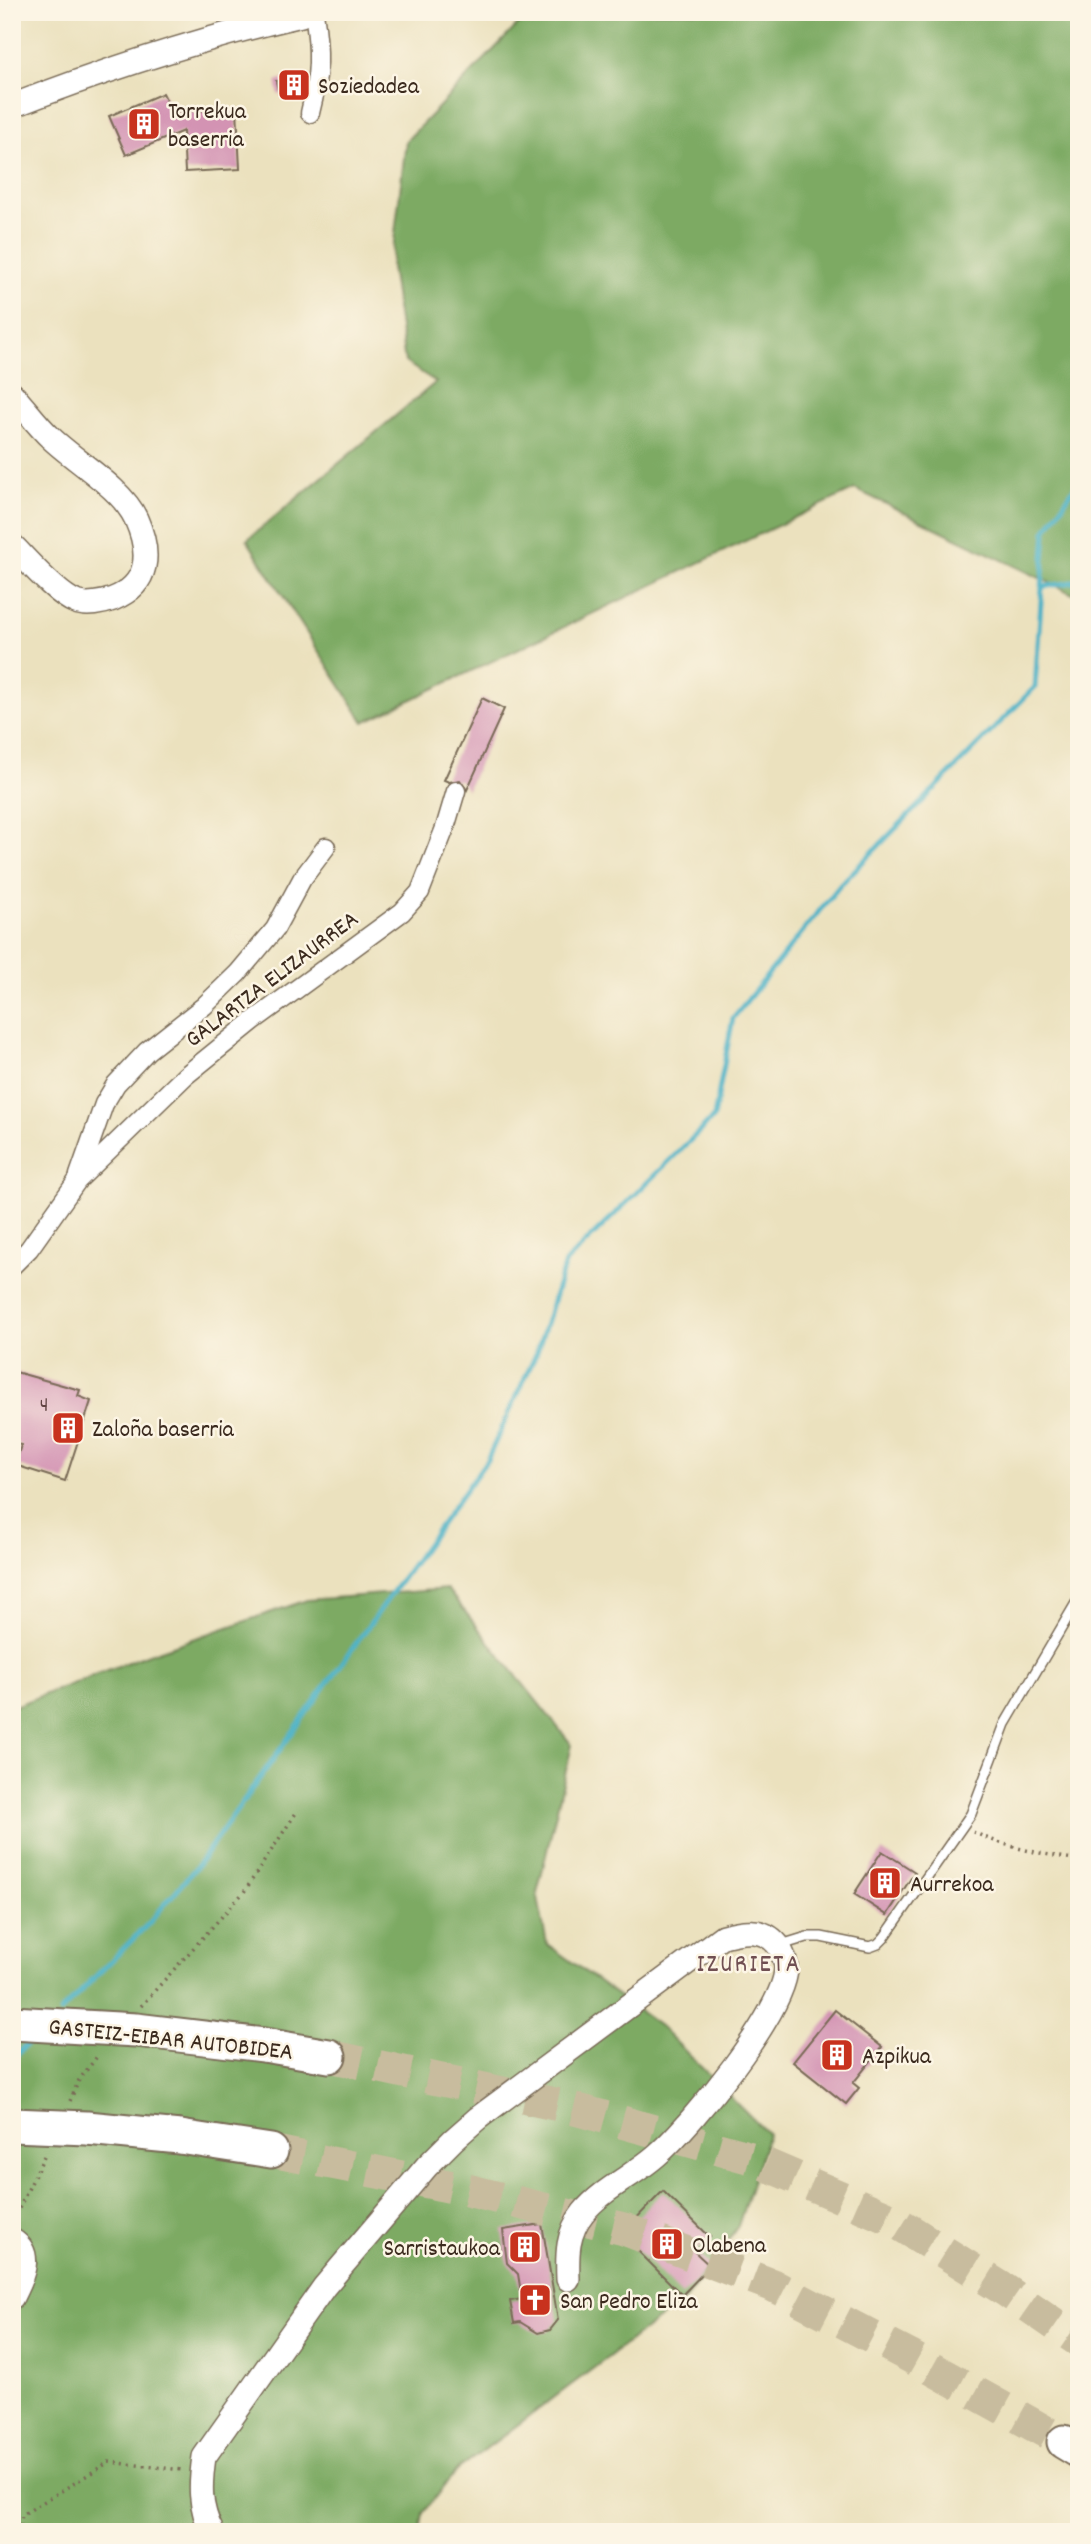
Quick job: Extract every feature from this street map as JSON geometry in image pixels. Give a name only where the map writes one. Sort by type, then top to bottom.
[{"type":"highway","name":"GASTEIZ-EIBAR AUTOBIDEA","points":[[12,2023],[136,2029],[329,2056]]},
{"type":"highway","points":[[12,2125],[87,2128],[180,2137],[271,2151]]},
{"type":"street","points":[[12,106],[170,50],[304,12]]},
{"type":"street","points":[[310,113],[318,79],[318,36],[314,12]]},
{"type":"street","points":[[12,394],[50,437],[119,496],[135,516],[143,536],[145,565],[140,580],[123,595],[106,602],[77,603],[45,578],[12,545]]},
{"type":"street","name":"GALARTZA ELIZAURREA","points":[[12,1266],[29,1249],[77,1181],[186,1076],[253,1021],[402,912],[421,892],[456,791]]},
{"type":"street","name":"GALARTZA ELIZAURREA","points":[[77,1181],[104,1104],[116,1084],[146,1051],[204,1006],[238,973],[275,929],[302,879],[326,847]]},
{"type":"street","points":[[212,2532],[204,2516],[200,2489],[204,2457],[324,2287],[418,2177],[478,2118],[723,1936],[756,1931],[771,1938],[779,1945],[786,1967],[782,1987],[754,2039],[682,2131],[657,2155],[583,2212],[573,2228],[567,2251],[568,2278]]},
{"type":"street","points":[[12,2240],[18,2244],[25,2256],[24,2272],[12,2297]]},
{"type":"lane","points":[[779,1945],[807,1937],[821,1937],[870,1947],[878,1944],[963,1828],[971,1814],[1005,1724],[1079,1598]]},
{"type":"path","points":[[963,1828],[1000,1845],[1079,1860]]},
{"type":"path","points":[[19,2532],[22,2515],[109,2462],[202,2472]]},
{"type":"green space","points":[[530,12],[1079,12],[1079,597],[855,489],[364,722],[247,540],[436,382],[405,362],[391,267],[406,141]]},
{"type":"green space","points":[[447,1589],[572,1745],[537,1893],[547,1944],[660,2026],[768,2134],[738,2226],[686,2299],[456,2471],[423,2513],[420,2532],[12,2532],[12,1707],[149,1654],[307,1600]]},
{"type":"building","name":"Soziedadea","points":[[306,76],[303,91],[279,95],[276,81]]},
{"type":"building","points":[[163,93],[172,112],[237,109],[240,169],[185,172],[183,131],[126,155],[109,116]]},
{"type":"building","points":[[482,698],[504,709],[467,790],[460,780],[444,780]]},
{"type":"building","points":[[12,1371],[80,1390],[78,1396],[91,1401],[65,1481],[15,1465],[21,1445],[12,1443]]},
{"type":"building","name":"Aurrekoa","points":[[882,1851],[915,1872],[887,1915],[854,1894]]},
{"type":"building","name":"Azpikua","points":[[835,2010],[882,2047],[853,2083],[859,2088],[846,2104],[793,2062]]},
{"type":"building","name":"Olabena","points":[[663,2191],[710,2237],[695,2252],[710,2266],[682,2295],[621,2234]]},
{"type":"building","points":[[542,2224],[558,2320],[550,2330],[538,2333],[520,2322],[514,2323],[510,2301],[522,2299],[518,2274],[507,2263],[503,2230]]},
{"type":"waterway","points":[[60,2012],[149,1923],[197,1866],[487,1460],[537,1352],[565,1263],[714,1117],[733,1018],[841,884],[1035,687],[1046,531],[1079,480]]},
{"type":"waterway","points":[[1042,587],[1079,581]]},
{"type":"waterway","points":[[12,2059],[35,2036]]},
{"type":"tunnel","points":[[329,2056],[564,2106],[751,2158],[893,2220],[1005,2290],[1079,2341]]},
{"type":"tunnel","points":[[271,2151],[463,2189],[624,2229],[772,2285],[911,2357],[1064,2442]]},
{"type":"place","name":"Soziedadea","points":[[294,85]]},
{"type":"place","name":"Torrekua baserria","points":[[144,124]]},
{"type":"place","name":"Zaloña baserria","points":[[68,1428]]},
{"type":"place","name":"Aurrekoa","points":[[885,1883]]},
{"type":"place","name":"Azpikua","points":[[837,2055]]},
{"type":"place","name":"Olabena","points":[[667,2244]]},
{"type":"place","name":"Sarristaukoa","points":[[525,2247]]},
{"type":"place","name":"San Pedro Eliza","points":[[535,2300]]},
{"type":"district","name":"IZURIETA","points":[[749,1962]]}]
